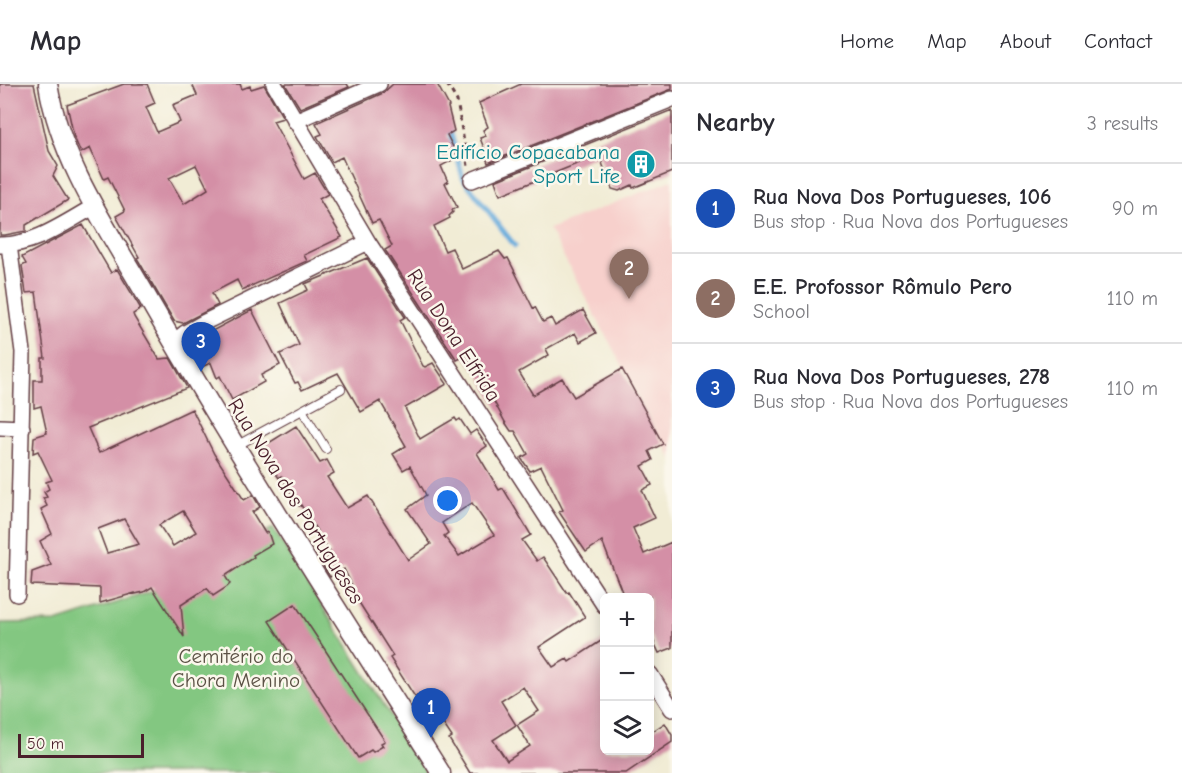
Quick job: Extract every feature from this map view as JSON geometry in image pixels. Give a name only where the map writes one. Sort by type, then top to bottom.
[{"type":"street","name":"Rua Nova dos Portugueses","points":[[48,84],[56,121],[65,147],[95,206],[235,446],[441,773]]},
{"type":"street","name":"Rua Dona Elfrida","points":[[274,84],[368,242],[600,599]]},
{"type":"street","points":[[296,121],[379,84]]},
{"type":"street","points":[[472,180],[672,99]]},
{"type":"street","points":[[17,594],[22,352],[4,245],[39,236],[95,206]]},
{"type":"street","points":[[174,342],[184,333],[203,323],[368,242]]},
{"type":"street","points":[[0,427],[22,428]]},
{"type":"street","points":[[654,680],[672,709]]},
{"type":"lane","points":[[235,446],[341,389]]},
{"type":"lane","points":[[302,410],[326,449]]},
{"type":"path","points":[[447,84],[457,101],[472,180]]},
{"type":"shaded area","points":[[672,180],[672,459],[549,229]]},
{"type":"green space","name":"Cemitério do Chora Menino","points":[[273,528],[427,773],[0,773],[0,623],[56,622],[160,589]]},
{"type":"building","points":[[0,84],[34,84],[49,151],[58,166],[53,176],[68,200],[26,225],[26,231],[5,235],[0,235]]},
{"type":"building","points":[[124,84],[147,84],[155,103],[146,107],[157,132],[180,122],[173,105],[197,95],[192,84],[240,84],[242,89],[264,85],[283,118],[273,121],[304,179],[315,173],[328,194],[319,199],[342,237],[304,255],[307,261],[242,290],[237,280],[212,293],[218,305],[183,323],[174,321],[137,258],[139,257],[116,216],[125,211],[108,177],[104,179],[90,148],[81,153],[74,137],[67,105]],"holes":[[[196,165],[208,189],[184,204],[169,178]]]},
{"type":"building","points":[[285,84],[347,84],[349,87],[300,108]]},
{"type":"building","points":[[393,84],[437,84],[449,106],[454,131],[447,135],[458,157],[441,166],[448,182],[445,183],[457,207],[452,210],[450,218],[434,226],[445,251],[452,248],[462,269],[499,251],[505,259],[508,258],[533,308],[535,307],[543,322],[551,318],[555,326],[583,310],[596,333],[580,342],[575,333],[546,349],[549,355],[519,372],[533,395],[562,378],[574,397],[622,369],[663,444],[649,451],[653,460],[642,466],[652,485],[642,490],[655,518],[633,528],[644,554],[672,542],[672,648],[659,653],[654,642],[654,593],[622,593],[602,541],[586,552],[559,512],[563,510],[541,466],[530,471],[521,458],[528,454],[515,431],[511,431],[505,422],[477,370],[465,356],[457,360],[385,250],[392,246],[379,220],[372,223],[342,157],[332,162],[317,136],[322,134],[316,123],[383,93]]},
{"type":"building","points":[[521,84],[672,84],[672,89],[488,163],[480,138],[486,136],[483,130],[488,127],[479,103]]},
{"type":"building","points":[[672,110],[672,172],[633,188],[632,185],[619,191],[612,189],[599,155],[500,195],[495,181]]},
{"type":"building","points":[[83,225],[111,273],[117,269],[141,309],[133,314],[134,317],[159,359],[170,358],[187,388],[88,428],[99,453],[192,409],[214,454],[244,500],[253,495],[260,507],[252,512],[265,533],[268,532],[272,544],[225,576],[230,584],[227,587],[213,596],[207,588],[181,605],[184,637],[152,587],[144,592],[100,603],[100,588],[31,585],[32,572],[51,565],[40,541],[52,534],[41,509],[47,506],[43,498],[47,497],[44,492],[49,489],[46,482],[52,480],[38,451],[33,453],[34,437],[47,433],[41,406],[34,408],[34,380],[42,380],[42,358],[45,358],[36,292],[26,293],[22,266],[26,264],[22,257]],"holes":[[[183,511],[196,532],[173,546],[159,525]],[[124,519],[139,544],[107,553],[98,529]]]},
{"type":"building","points":[[367,258],[405,317],[400,320],[423,366],[433,363],[447,384],[405,408],[420,439],[455,418],[457,421],[460,419],[470,434],[476,430],[487,446],[477,453],[499,490],[503,488],[531,535],[522,540],[537,561],[543,557],[585,617],[539,647],[553,667],[567,659],[569,662],[600,642],[600,755],[653,755],[626,773],[470,773],[449,739],[452,737],[436,713],[432,715],[418,695],[415,697],[390,658],[393,656],[353,593],[355,591],[344,569],[330,577],[320,561],[331,554],[301,505],[299,506],[281,476],[279,478],[259,449],[296,426],[320,463],[327,460],[334,473],[327,477],[347,508],[368,496],[408,560],[431,544],[407,509],[426,495],[410,466],[403,470],[393,454],[406,446],[380,401],[361,412],[338,373],[302,390],[298,382],[295,383],[280,354],[299,345],[280,303],[308,290],[305,284]],"holes":[[[472,503],[494,535],[459,556],[444,536],[448,533],[442,523]],[[523,687],[539,711],[517,725],[530,746],[507,761],[493,740],[516,725],[501,701]]]},
{"type":"building","points":[[252,310],[280,365],[261,375],[264,382],[232,400],[220,376],[217,378],[211,363],[201,367],[189,343]]},
{"type":"building","points":[[295,604],[385,741],[381,743],[383,746],[373,752],[371,750],[358,758],[269,621]]},
{"type":"building","points":[[665,723],[672,735],[672,742],[654,754],[654,730]]},
{"type":"waterway","points":[[449,127],[463,178],[515,246]]},
{"type":"place","name":"Edifício Copacabana Sport Life","points":[[641,164]]},
{"type":"place","name":"E.E. Profossor Rômulo Pero","points":[[629,299]]},
{"type":"place","name":"Rua Nova Dos Portugueses, 278","points":[[201,372]]},
{"type":"place","name":"Rua Nova Dos Portugueses, 106","points":[[431,738]]}]
